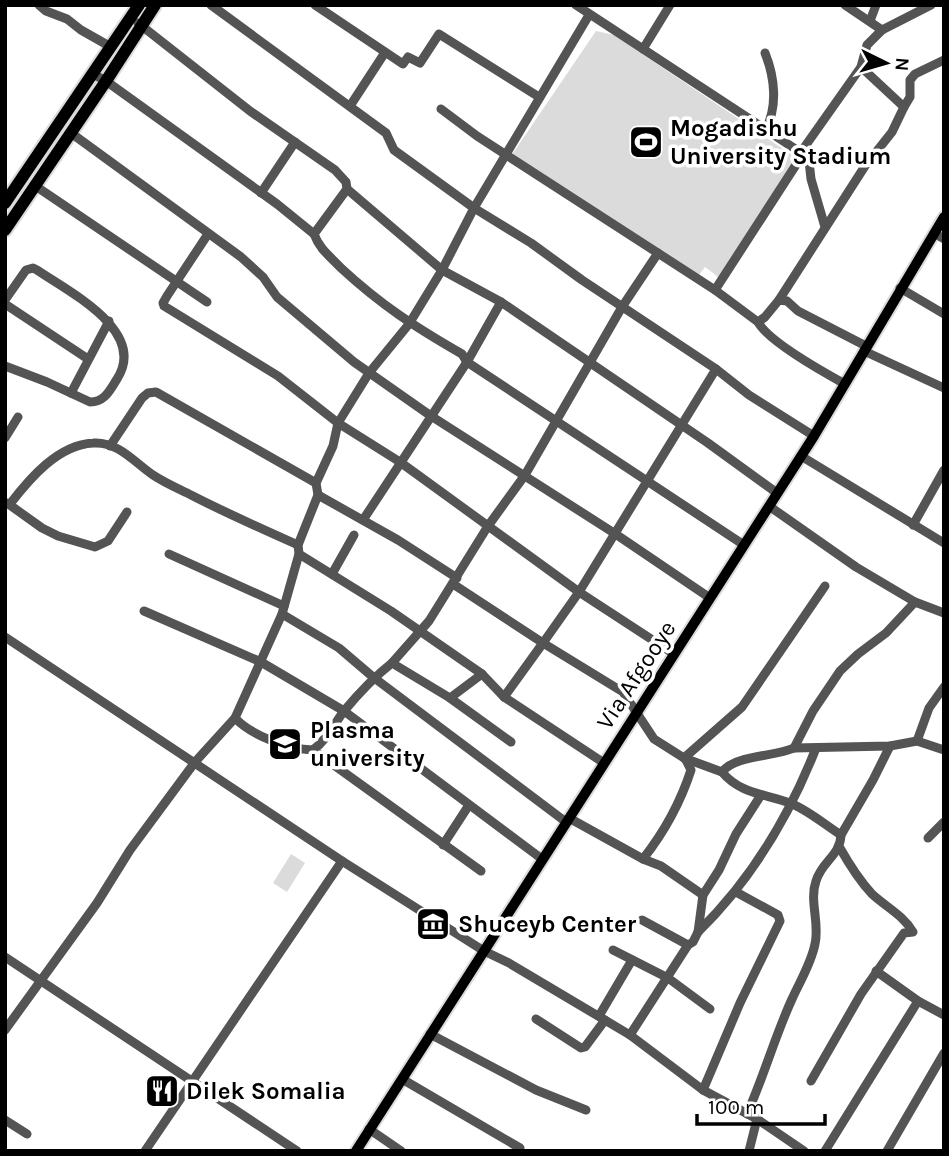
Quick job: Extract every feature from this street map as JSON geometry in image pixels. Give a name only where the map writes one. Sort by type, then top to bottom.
[{"type":"highway","points":[[5,203],[139,5]]},
{"type":"highway","points":[[7,223],[106,82],[155,5]]},
{"type":"main road","name":"Via Afgooye","points":[[356,1151],[814,436],[900,288],[939,236],[944,217]]},
{"type":"street","points":[[39,5],[111,47]]},
{"type":"street","points":[[211,5],[386,133],[394,150],[474,208],[531,243],[716,369],[749,395],[814,436]]},
{"type":"street","points":[[315,5],[384,54],[403,64],[408,57],[420,63],[439,34],[539,97]]},
{"type":"street","points":[[576,5],[802,153],[809,161],[811,179],[825,227]]},
{"type":"street","points":[[643,49],[670,5]]},
{"type":"street","points":[[845,5],[882,30]]},
{"type":"street","points":[[870,21],[876,5]]},
{"type":"street","points":[[715,290],[802,153],[861,67],[867,45],[882,30],[931,5]]},
{"type":"street","points":[[5,1030],[97,903],[130,850],[195,762],[235,718],[283,610],[298,550],[318,495],[316,483],[334,446],[338,423],[369,373],[409,324],[442,270],[474,208],[589,15]]},
{"type":"street","points":[[128,21],[142,24],[250,111],[335,170],[346,182],[346,189],[314,234]]},
{"type":"street","points":[[765,53],[773,72],[774,86],[772,114],[765,131]]},
{"type":"street","points":[[350,106],[384,54]]},
{"type":"street","points":[[758,322],[779,300],[865,166],[892,132],[910,97],[910,80],[915,74],[944,60]]},
{"type":"street","points":[[861,67],[904,107]]},
{"type":"street","points":[[93,74],[261,193],[314,234],[322,251],[371,296],[409,324],[462,354],[467,362],[744,545]]},
{"type":"street","points":[[441,109],[505,155],[715,290],[758,322],[763,331],[775,341],[845,384]]},
{"type":"street","points":[[71,133],[254,268],[277,297],[369,373],[710,598]]},
{"type":"street","points":[[261,193],[295,142]]},
{"type":"street","points":[[34,185],[207,302]]},
{"type":"street","points":[[346,189],[442,270],[501,302],[777,493]]},
{"type":"street","points":[[208,234],[167,296],[164,306],[278,376],[338,423],[400,462],[579,592],[674,654]]},
{"type":"street","points":[[313,750],[373,677],[392,663],[421,633],[488,526],[525,475],[622,307],[658,253]]},
{"type":"street","points":[[5,366],[90,402],[105,397],[121,373],[124,357],[120,340],[109,321],[33,268],[26,270],[5,302],[88,359]]},
{"type":"street","points":[[900,288],[944,314]]},
{"type":"street","points":[[779,300],[787,301],[798,311],[944,388]]},
{"type":"street","points":[[363,520],[467,362],[501,302]]},
{"type":"street","points":[[71,393],[109,321]]},
{"type":"street","points":[[504,696],[579,592],[716,369]]},
{"type":"street","points":[[110,446],[142,398],[148,393],[156,393],[316,483]]},
{"type":"street","points":[[5,438],[18,417]]},
{"type":"street","points":[[127,512],[108,541],[95,547],[50,532],[8,504],[53,456],[92,443],[110,446],[135,459],[155,476],[298,550],[482,674],[504,696],[604,763]]},
{"type":"street","points":[[801,456],[944,543]]},
{"type":"street","points":[[912,525],[944,471]]},
{"type":"street","points":[[318,495],[363,520],[543,643],[623,692],[654,739],[684,758],[722,772],[729,781],[761,795],[792,804],[841,835]]},
{"type":"street","points":[[769,506],[865,573],[915,602],[944,612]]},
{"type":"street","points":[[332,574],[355,535]]},
{"type":"street","points":[[169,554],[283,610],[339,648],[373,677],[567,820],[661,866],[703,895]]},
{"type":"street","points":[[684,758],[742,707],[825,586]]},
{"type":"street","points":[[794,748],[813,710],[840,671],[886,633],[915,602]]},
{"type":"street","points":[[144,611],[261,662],[344,711],[542,859]]},
{"type":"street","points":[[5,637],[342,860],[484,951],[630,1035],[703,1090],[757,1119],[804,1151]]},
{"type":"street","points":[[392,663],[450,698],[510,742]]},
{"type":"street","points":[[450,698],[482,674]]},
{"type":"street","points":[[917,741],[929,708],[944,687]]},
{"type":"street","points":[[235,718],[243,727],[261,737],[300,749],[313,750],[481,871]]},
{"type":"street","points":[[722,772],[727,766],[738,762],[780,754],[794,748],[890,746],[917,741],[944,750]]},
{"type":"street","points":[[811,1082],[861,994],[904,933],[913,932],[874,895],[853,870],[840,848],[841,835],[890,746]]},
{"type":"street","points":[[630,1035],[698,932],[736,892],[792,804],[816,748]]},
{"type":"street","points":[[643,859],[660,837],[683,794],[691,770],[684,758]]},
{"type":"street","points":[[698,932],[703,895],[761,795]]},
{"type":"street","points":[[443,845],[469,805]]},
{"type":"street","points":[[928,838],[944,822]]},
{"type":"street","points":[[747,1114],[815,943],[817,928],[813,899],[816,879],[824,865],[840,848]]},
{"type":"street","points":[[145,1151],[342,860]]},
{"type":"street","points":[[703,1090],[740,1003],[780,921],[778,915],[736,892]]},
{"type":"street","points":[[642,920],[688,946]]},
{"type":"street","points":[[613,950],[668,978],[710,1009]]},
{"type":"street","points":[[6,960],[41,979],[297,1151]]},
{"type":"street","points":[[536,1019],[581,1048],[586,1046],[632,960]]},
{"type":"street","points":[[877,971],[944,1016]]},
{"type":"street","points":[[825,1151],[918,1001]]},
{"type":"street","points":[[430,1034],[536,1090],[586,1110]]},
{"type":"street","points":[[887,1151],[944,1054]]},
{"type":"street","points":[[402,1079],[520,1148]]},
{"type":"street","points":[[749,1151],[757,1119]]},
{"type":"street","points":[[5,1120],[27,1134]]},
{"type":"street","points":[[369,1129],[401,1151]]},
{"type":"shaded area","name":"Mogadishu University Stadium","points":[[596,31],[614,35],[798,159],[721,279],[705,267],[699,275],[511,156]]},
{"type":"shaded area","points":[[291,854],[305,863],[287,892],[273,883]]},
{"type":"place","name":"Mogadishu University Stadium","points":[[646,142]]},
{"type":"place","name":"Plasma university","points":[[285,744]]},
{"type":"place","name":"Shuceyb Center","points":[[433,924]]},
{"type":"place","name":"Dilek Somalia","points":[[162,1091]]}]
